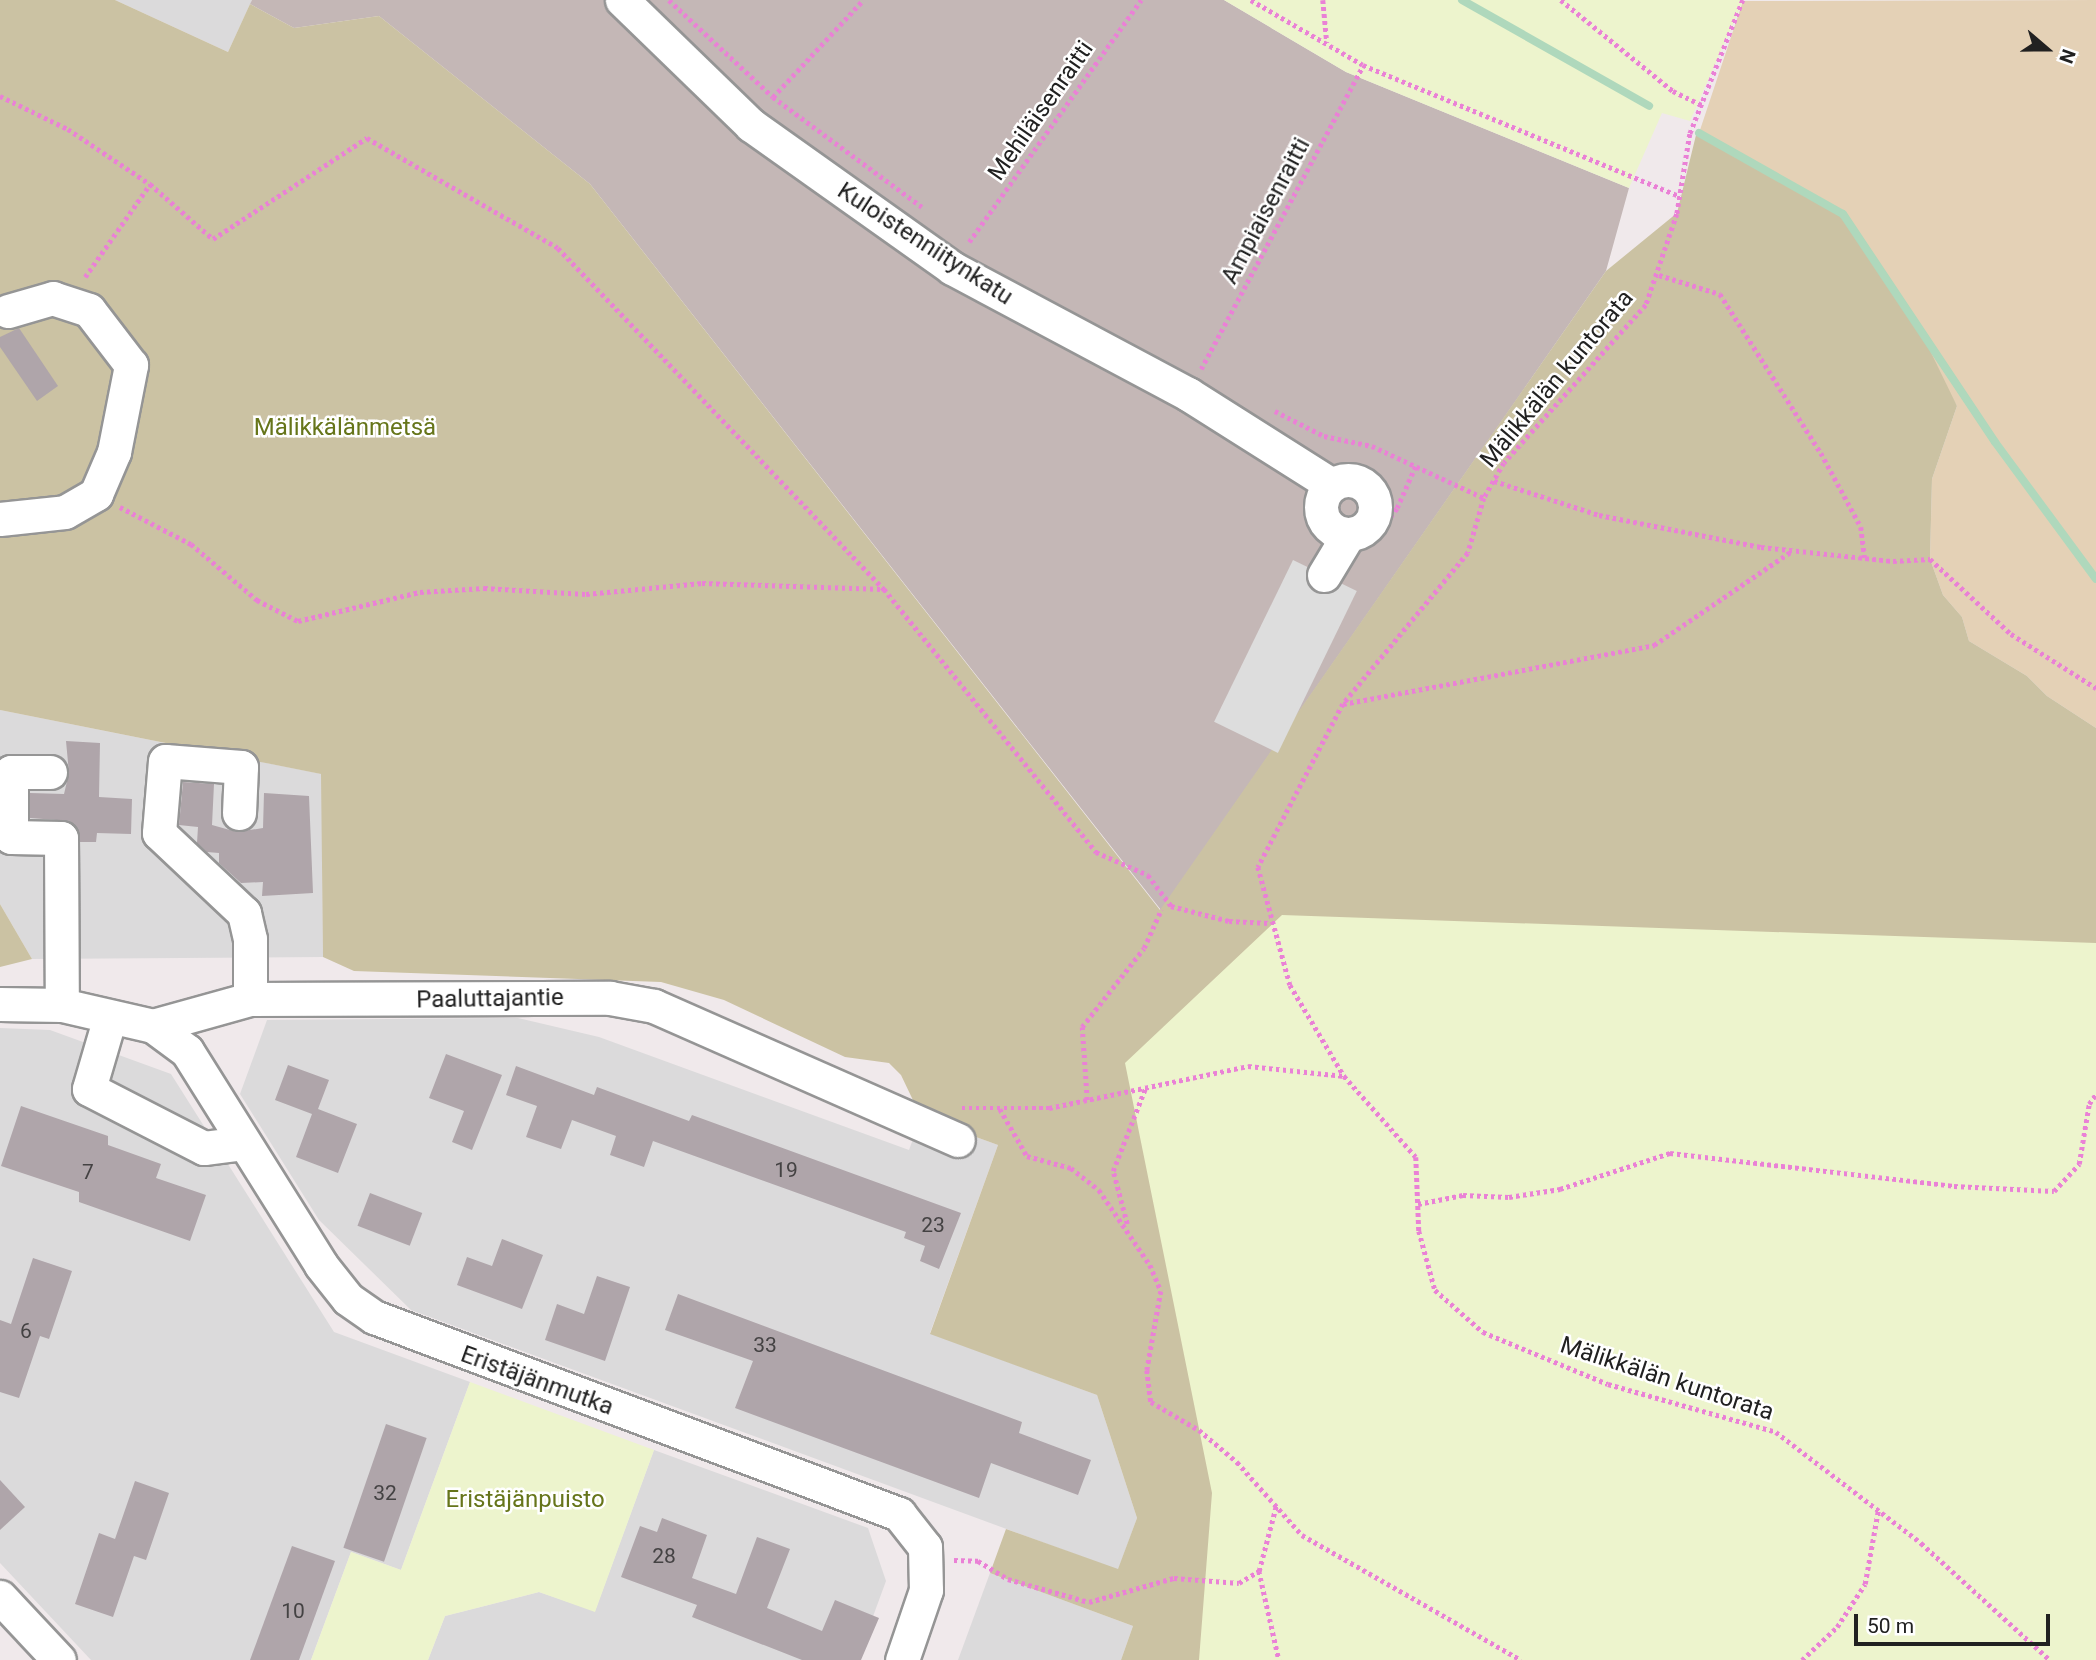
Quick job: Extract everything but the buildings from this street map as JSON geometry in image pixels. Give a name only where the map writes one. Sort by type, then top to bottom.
[{"type":"street","name":"Kuloistenniitynkatu","points":[[622,0],[751,125],[952,268],[1188,394],[1332,485],[1353,480],[1374,497],[1371,523],[1348,535],[1324,575]]},
{"type":"street","points":[[0,519],[65,512],[96,494],[114,452],[131,365],[89,310],[53,298],[8,311]]},
{"type":"street","points":[[239,813],[241,767],[165,761],[159,833],[244,913],[250,939],[250,999]]},
{"type":"street","points":[[50,772],[11,772],[11,836],[61,838],[62,1005]]},
{"type":"street","name":"Paaluttajantie","points":[[0,1004],[62,1005],[153,1026],[250,999],[610,998],[643,1004],[958,1124]]},
{"type":"street","points":[[110,1017],[89,1089],[204,1148],[243,1143]]},
{"type":"street","name":"Eristäjänmutka","points":[[153,1026],[187,1051],[321,1265],[348,1299],[374,1317],[411,1336],[862,1497],[899,1514],[925,1547],[926,1590],[902,1660]]},
{"type":"street","points":[[0,1597],[59,1660]]},
{"type":"path","points":[[669,0],[773,97],[926,210]]},
{"type":"path","points":[[773,97],[863,0]]},
{"type":"path","name":"Mehiläisenraitti","points":[[969,242],[1141,0]]},
{"type":"path","points":[[1251,0],[1363,65],[1680,196]]},
{"type":"path","points":[[1323,0],[1327,44]]},
{"type":"path","points":[[1561,0],[1673,91],[1702,105]]},
{"type":"path","name":"Mälikkälän kuntorata","points":[[1745,0],[1690,134],[1680,196],[1659,275],[1646,305],[1494,481],[1484,498],[1468,553],[1343,704],[1258,867],[1269,923],[1290,985],[1345,1076],[1416,1157],[1418,1204],[1435,1290],[1483,1332],[1608,1384],[1776,1432],[1878,1510],[2050,1660]]},
{"type":"path","name":"Ampiaisenraitti","points":[[1199,373],[1363,65]]},
{"type":"path","points":[[0,96],[68,129],[150,184],[213,239],[367,138],[558,248],[884,589],[1096,852],[1148,876],[1171,906],[1229,921],[1269,923]]},
{"type":"path","points":[[68,303],[150,184]]},
{"type":"path","points":[[958,234],[980,249]]},
{"type":"path","points":[[1659,275],[1720,294],[1821,453],[1861,527],[1865,558]]},
{"type":"path","points":[[1187,367],[1212,380]]},
{"type":"path","points":[[1262,404],[1324,436],[1372,446],[1484,498]]},
{"type":"path","points":[[1494,481],[1600,515],[1793,551],[1865,558],[1930,559],[2011,634],[2096,688]]},
{"type":"path","points":[[96,494],[191,544],[257,600],[298,621],[420,592],[484,588],[586,594],[702,583],[884,589]]},
{"type":"path","points":[[1343,704],[1654,645],[1793,551]]},
{"type":"path","points":[[1087,1100],[1082,1027],[1144,948],[1161,910]]},
{"type":"path","points":[[958,1124],[1000,1109],[1087,1100],[1248,1066],[1345,1076]]},
{"type":"path","points":[[1129,1232],[1113,1171],[1145,1089]]},
{"type":"path","points":[[1418,1204],[1463,1195],[1509,1197],[1560,1189],[1670,1153],[1954,1186],[2054,1191],[2079,1164],[2089,1104],[2096,1094]]},
{"type":"path","points":[[1000,1109],[1027,1156],[1071,1168],[1099,1190],[1129,1232],[1161,1292],[1147,1370],[1150,1402],[1199,1430],[1302,1535],[1364,1575],[1521,1660]]},
{"type":"path","points":[[1276,1506],[1259,1571],[1279,1660]]},
{"type":"path","points":[[1802,1660],[1837,1627],[1865,1584],[1878,1510]]},
{"type":"path","points":[[925,1560],[978,1561],[1008,1579],[1089,1602],[1174,1578],[1239,1583],[1259,1571]]},
{"type":"shaded area","points":[[115,0],[252,0],[228,52]]},
{"type":"shaded area","points":[[252,0],[1224,0],[1346,72],[1629,188],[1606,271],[1161,910],[590,184],[379,16],[294,28],[250,4]]},
{"type":"shaded area","points":[[2096,0],[2096,728],[2047,696],[2027,676],[1969,641],[1962,617],[1943,595],[1930,559],[1932,479],[1957,406],[1843,214],[1700,130],[1743,1]]},
{"type":"shaded area","points":[[1293,560],[1357,591],[1278,753],[1214,722]]},
{"type":"shaded area","points":[[0,710],[322,774],[323,957],[32,959],[0,904]]},
{"type":"shaded area","points":[[518,1018],[599,1037],[909,1150],[921,1117],[998,1145],[930,1333],[1097,1395],[1137,1518],[1118,1570],[411,1310],[319,1220],[240,1094],[267,1020]]},
{"type":"shaded area","points":[[0,1028],[50,1030],[171,1074],[334,1332],[470,1382],[401,1570],[351,1552],[311,1660],[91,1660],[0,1563]]},
{"type":"shaded area","points":[[654,1450],[868,1528],[886,1581],[857,1660],[428,1660],[445,1616],[539,1592],[595,1611]]},
{"type":"shaded area","points":[[990,1573],[1133,1626],[1121,1660],[958,1660]]},
{"type":"green space","name":"Mälikkälänmetsä","points":[[0,0],[115,0],[228,52],[250,4],[294,28],[379,16],[590,184],[1160,910],[1606,271],[1677,213],[1696,135],[1843,214],[1919,328],[1957,406],[1932,479],[1930,559],[1943,595],[1962,617],[1969,641],[2027,676],[2047,696],[2096,728],[2096,1660],[1121,1660],[1133,1626],[990,1573],[1006,1529],[1118,1569],[1137,1518],[1097,1395],[930,1334],[998,1145],[921,1117],[901,1075],[889,1063],[845,1057],[724,1000],[661,982],[354,971],[323,957],[321,774],[0,710]]},
{"type":"green space","points":[[1224,0],[1743,1],[1690,121],[1662,113],[1629,188],[1346,72]]},
{"type":"green space","points":[[0,904],[32,959],[0,967]]},
{"type":"green space","points":[[1282,915],[2096,943],[2096,1660],[1199,1660],[1212,1493],[1125,1063]]},
{"type":"green space","name":"Eristäjänpuisto","points":[[470,1382],[654,1450],[595,1612],[539,1592],[445,1616],[428,1660],[311,1660],[351,1552],[401,1570]]},
{"type":"waterway","points":[[1462,0],[1649,106]]},
{"type":"waterway","points":[[1699,133],[1843,214],[1995,442],[2096,579]]}]
